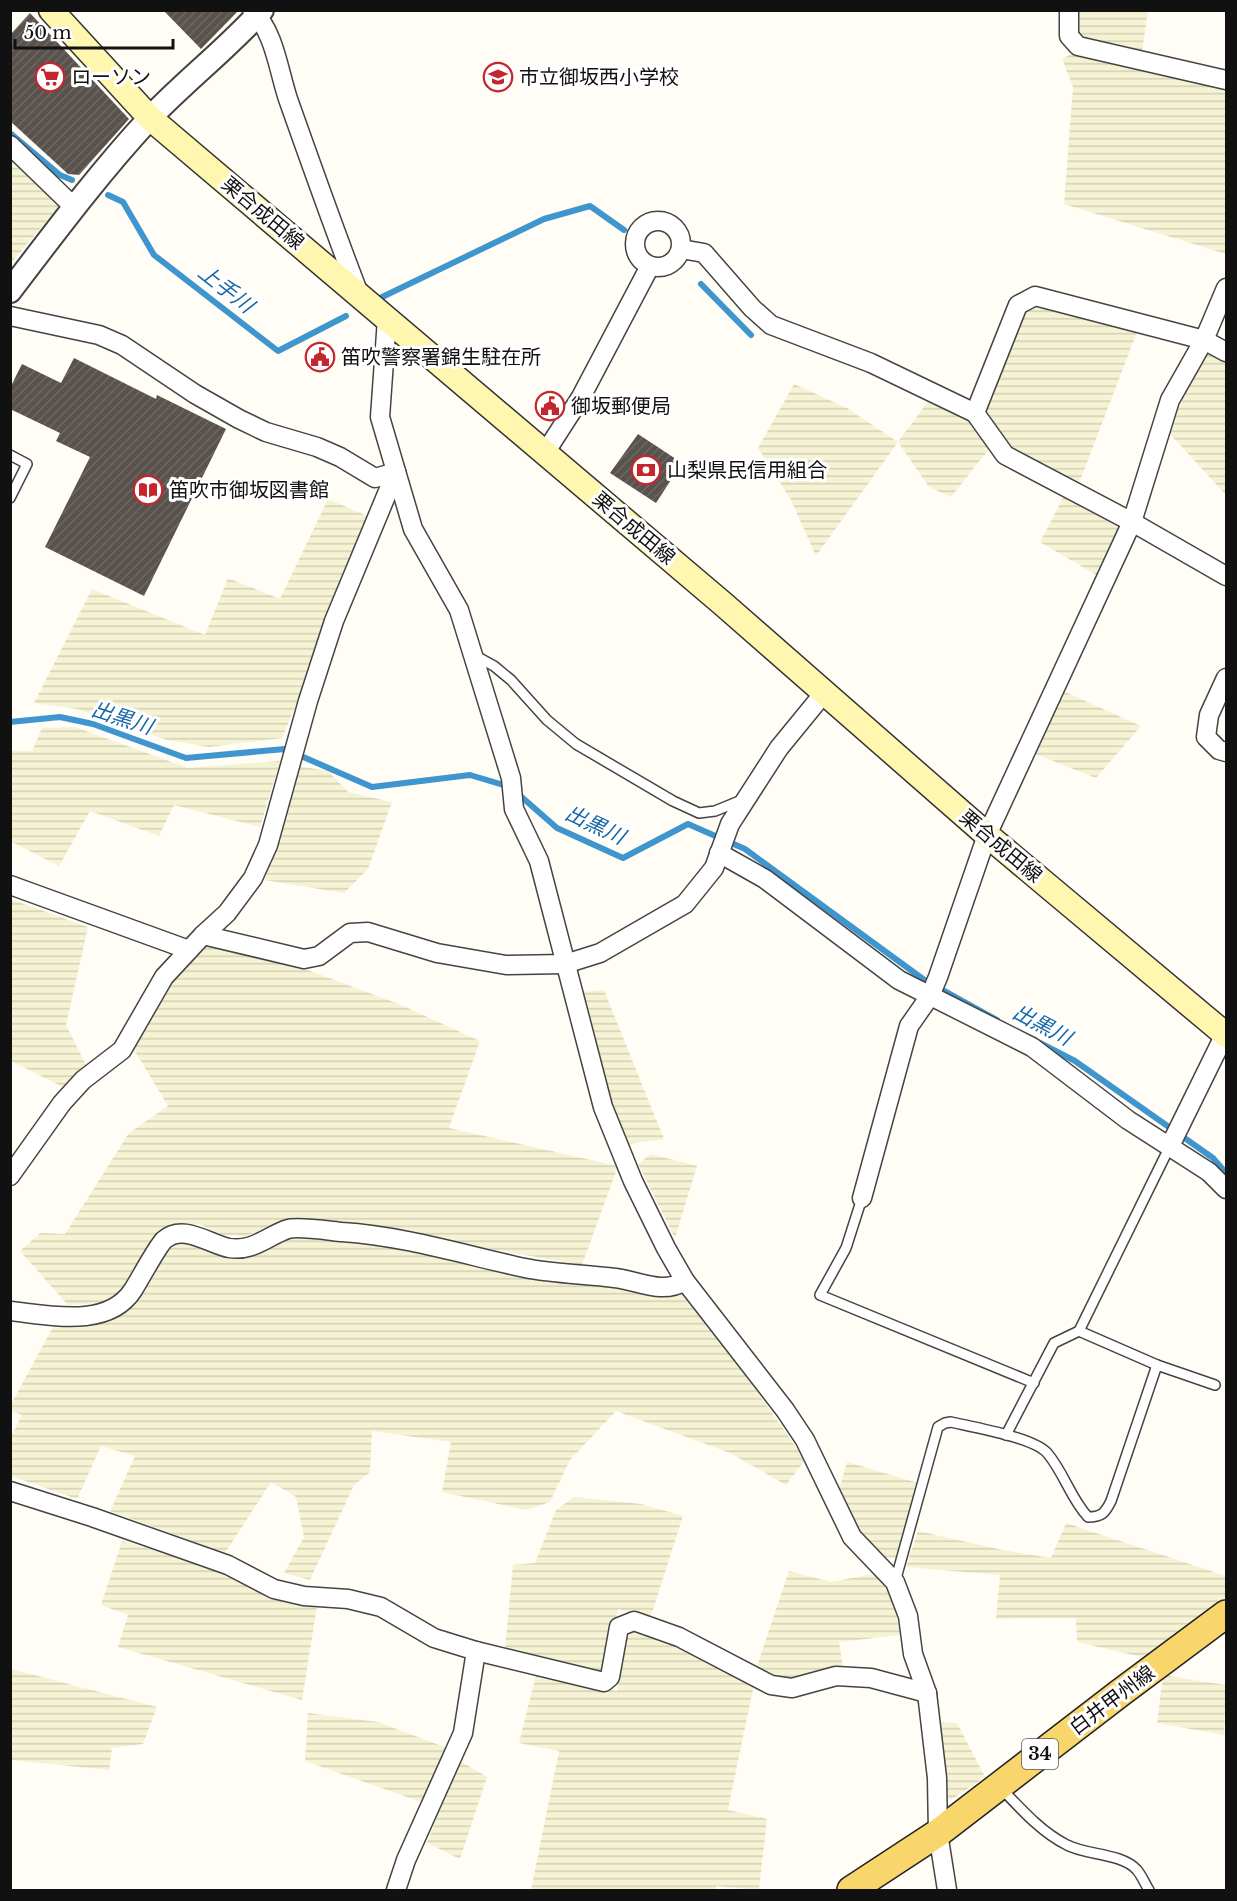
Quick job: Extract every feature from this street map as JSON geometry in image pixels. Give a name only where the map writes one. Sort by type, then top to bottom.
[{"type":"main road","name":"栗合成田線","points":[[51,10],[150,118],[713,595],[987,835],[1226,1034]]},
{"type":"main road","name":"白井甲州線","points":[[851,1890],[938,1833],[1227,1614]]},
{"type":"street","points":[[1069,10],[1069,36],[1078,46],[1227,80]]},
{"type":"street","points":[[10,291],[74,207],[150,118],[257,12],[267,28],[284,87],[359,295]]},
{"type":"street","points":[[10,145],[74,207]]},
{"type":"street","points":[[651,222],[668,222],[680,233],[679,256],[669,265],[650,266],[642,262],[635,247],[639,231],[651,222]]},
{"type":"street","points":[[681,249],[704,253],[752,308],[771,325],[871,363],[975,413],[1005,455],[1132,522],[1227,576]]},
{"type":"street","points":[[545,453],[581,397],[650,266]]},
{"type":"street","points":[[862,1198],[909,1026],[930,996],[987,835],[1132,522],[1170,400],[1204,340],[1227,288]]},
{"type":"street","points":[[975,413],[1018,305],[1035,296],[1204,340],[1227,352]]},
{"type":"street","points":[[10,316],[99,335],[122,345],[195,394],[266,432],[325,450],[375,478],[396,472]]},
{"type":"street","points":[[387,319],[380,417],[413,529],[459,610],[510,778],[513,806],[539,861],[603,1107],[633,1181],[685,1281],[805,1440],[852,1537],[895,1582],[908,1616],[913,1654],[927,1693],[937,1778],[938,1833],[947,1890]]},
{"type":"street","points":[[10,1176],[62,1103],[97,1067],[122,1050],[164,977],[203,934],[226,913],[253,878],[268,845],[334,621],[396,472]]},
{"type":"street","points":[[1227,678],[1209,715],[1206,737],[1219,750],[1227,752]]},
{"type":"street","points":[[203,934],[304,959],[319,956],[350,933],[368,932],[437,953],[506,965],[565,964],[600,953],[685,904],[714,868],[729,827],[779,748],[824,693]]},
{"type":"street","points":[[719,853],[765,879],[899,980],[1032,1047],[1128,1120],[1209,1172],[1227,1189]]},
{"type":"street","points":[[10,885],[189,950]]},
{"type":"street","points":[[1170,1146],[1226,1034]]},
{"type":"street","points":[[10,1311],[73,1317],[98,1314],[122,1304],[131,1294],[164,1240],[177,1234],[193,1234],[229,1248],[248,1248],[290,1228],[346,1232],[434,1246],[527,1268],[618,1278],[665,1289],[676,1287],[685,1281]]},
{"type":"street","points":[[10,1491],[228,1565],[274,1589],[304,1596],[348,1599],[381,1607],[434,1638],[476,1651],[604,1682],[610,1677],[619,1627],[634,1621],[679,1637],[771,1685],[792,1688],[836,1676],[871,1678],[927,1693]]},
{"type":"street","points":[[396,1890],[406,1860],[463,1733],[476,1651]]},
{"type":"lane","points":[[10,455],[27,464],[10,498]]},
{"type":"lane","points":[[472,654],[494,666],[511,680],[547,720],[576,744],[673,801],[699,813],[715,811],[747,798]]},
{"type":"lane","points":[[1006,1436],[1054,1343],[1078,1331],[1170,1146]]},
{"type":"lane","points":[[862,1198],[846,1248],[820,1295],[1034,1383]]},
{"type":"lane","points":[[1078,1331],[1157,1365],[1215,1385]]},
{"type":"lane","points":[[895,1582],[938,1427],[951,1422],[1029,1442],[1047,1451],[1079,1508],[1088,1517],[1099,1517],[1106,1512],[1111,1501],[1157,1365]]},
{"type":"lane","points":[[998,1786],[1034,1821],[1064,1844],[1072,1848],[1106,1855],[1132,1866],[1149,1890]]},
{"type":"shaded area","points":[[1076,11],[1148,11],[1142,51],[1086,41],[1077,32]]},
{"type":"shaded area","points":[[1075,52],[1226,86],[1226,254],[1064,204],[1073,87],[1062,59]]},
{"type":"shaded area","points":[[10,155],[60,205],[11,263],[10,263]]},
{"type":"shaded area","points":[[1036,301],[1137,332],[1078,486],[1015,453],[984,413],[1022,313]]},
{"type":"shaded area","points":[[1204,352],[1216,354],[1226,360],[1226,495],[1168,432]]},
{"type":"shaded area","points":[[794,384],[847,408],[898,442],[816,556],[791,500],[758,448]]},
{"type":"shaded area","points":[[932,396],[971,421],[989,449],[951,497],[929,487],[898,442]]},
{"type":"shaded area","points":[[1065,494],[1128,525],[1103,579],[1040,542]]},
{"type":"shaded area","points":[[328,499],[374,519],[282,738],[209,747],[167,740],[77,709],[34,703],[92,589],[205,635],[228,578],[280,599]]},
{"type":"shaded area","points":[[1063,691],[1141,726],[1096,778],[1033,753]]},
{"type":"shaded area","points":[[75,727],[188,768],[280,761],[260,827],[174,805],[159,836],[90,811],[59,866],[10,841],[10,756],[12,751],[32,751],[42,728]]},
{"type":"shaded area","points":[[297,766],[328,771],[348,792],[392,802],[368,869],[344,893],[265,880]]},
{"type":"shaded area","points":[[10,899],[88,927],[66,1025],[86,1065],[65,1088],[11,1061]]},
{"type":"shaded area","points":[[200,942],[305,969],[399,1004],[480,1041],[449,1128],[618,1166],[582,1265],[383,1230],[289,1221],[245,1236],[223,1235],[199,1224],[167,1228],[122,1296],[99,1303],[68,1305],[20,1251],[40,1233],[65,1234],[129,1133],[168,1106],[133,1048],[167,980]]},
{"type":"shaded area","points":[[604,990],[664,1139],[628,1144],[606,1100],[587,1031],[584,992]]},
{"type":"shaded area","points":[[651,1154],[697,1166],[675,1238],[638,1164]]},
{"type":"shaded area","points":[[298,1235],[405,1246],[515,1276],[603,1283],[670,1296],[685,1289],[805,1460],[786,1485],[730,1453],[616,1411],[570,1460],[550,1502],[526,1510],[442,1492],[451,1442],[372,1431],[370,1472],[354,1485],[310,1580],[284,1573],[304,1537],[296,1497],[271,1482],[225,1553],[110,1511],[135,1456],[101,1446],[77,1499],[11,1476],[11,1437],[22,1415],[11,1411],[11,1404],[53,1327],[99,1320],[176,1241],[191,1240],[229,1256],[253,1256]]},
{"type":"shaded area","points":[[847,1462],[918,1483],[896,1558],[883,1557],[861,1535],[839,1490]]},
{"type":"shaded area","points":[[574,1497],[641,1504],[683,1516],[650,1619],[618,1609],[603,1675],[505,1649],[513,1565],[535,1563],[556,1510]]},
{"type":"shaded area","points":[[1066,1523],[1226,1576],[1226,1597],[1146,1658],[1077,1642],[1076,1618],[996,1619],[1000,1575],[906,1567],[918,1531],[1051,1558]]},
{"type":"shaded area","points":[[122,1541],[225,1571],[281,1600],[317,1606],[302,1700],[118,1647],[128,1615],[101,1605]]},
{"type":"shaded area","points":[[789,1571],[831,1582],[878,1573],[893,1589],[900,1635],[839,1642],[843,1666],[786,1681],[756,1669]]},
{"type":"shaded area","points":[[637,1630],[693,1650],[754,1684],[728,1810],[767,1819],[759,1890],[716,1886],[715,1890],[531,1890],[559,1751],[519,1743],[536,1675],[617,1691],[624,1639]]},
{"type":"shaded area","points":[[11,1669],[157,1707],[143,1744],[112,1748],[109,1770],[11,1760]]},
{"type":"shaded area","points":[[1163,1675],[1226,1685],[1224,1735],[1157,1723]]},
{"type":"shaded area","points":[[308,1713],[378,1722],[447,1748],[424,1803],[305,1761]]},
{"type":"shaded area","points":[[941,1722],[957,1723],[985,1777],[951,1800],[943,1798]]},
{"type":"shaded area","points":[[459,1760],[487,1777],[460,1859],[427,1843]]},
{"type":"building","points":[[163,10],[239,10],[201,49]]},
{"type":"building","name":"ローソン","points":[[30,13],[129,119],[79,175],[68,174],[10,121],[10,35]]},
{"type":"building","points":[[74,358],[156,399],[157,395],[226,429],[144,596],[45,547],[90,457],[56,441],[60,433],[10,409],[10,388],[22,364],[61,383]]},
{"type":"building","points":[[638,434],[682,463],[656,503],[610,473]]},
{"type":"waterway","name":"上手川","points":[[10,133],[60,175],[72,180]]},
{"type":"waterway","name":"上手川","points":[[108,195],[123,202],[154,255],[278,351],[346,316]]},
{"type":"waterway","name":"上手川","points":[[380,298],[544,219],[590,206],[624,230]]},
{"type":"waterway","name":"上手川","points":[[701,284],[751,335]]},
{"type":"waterway","name":"出黒川","points":[[10,722],[60,717],[93,724],[186,758],[285,749],[372,787],[470,775],[510,787]]},
{"type":"waterway","name":"出黒川","points":[[517,793],[557,828],[623,858],[688,824],[745,849],[923,979],[997,1020]]},
{"type":"waterway","name":"出黒川","points":[[1038,1042],[1075,1061],[1213,1158],[1226,1173]]},
{"type":"place","name":"ローソン","points":[[50,77]]},
{"type":"place","name":"市立御坂西小学校","points":[[498,77]]},
{"type":"place","name":"笛吹警察署錦生駐在所","points":[[320,357]]},
{"type":"place","name":"御坂郵便局","points":[[550,406]]},
{"type":"place","name":"山梨県民信用組合","points":[[646,470]]},
{"type":"place","name":"笛吹市御坂図書館","points":[[148,490]]}]
